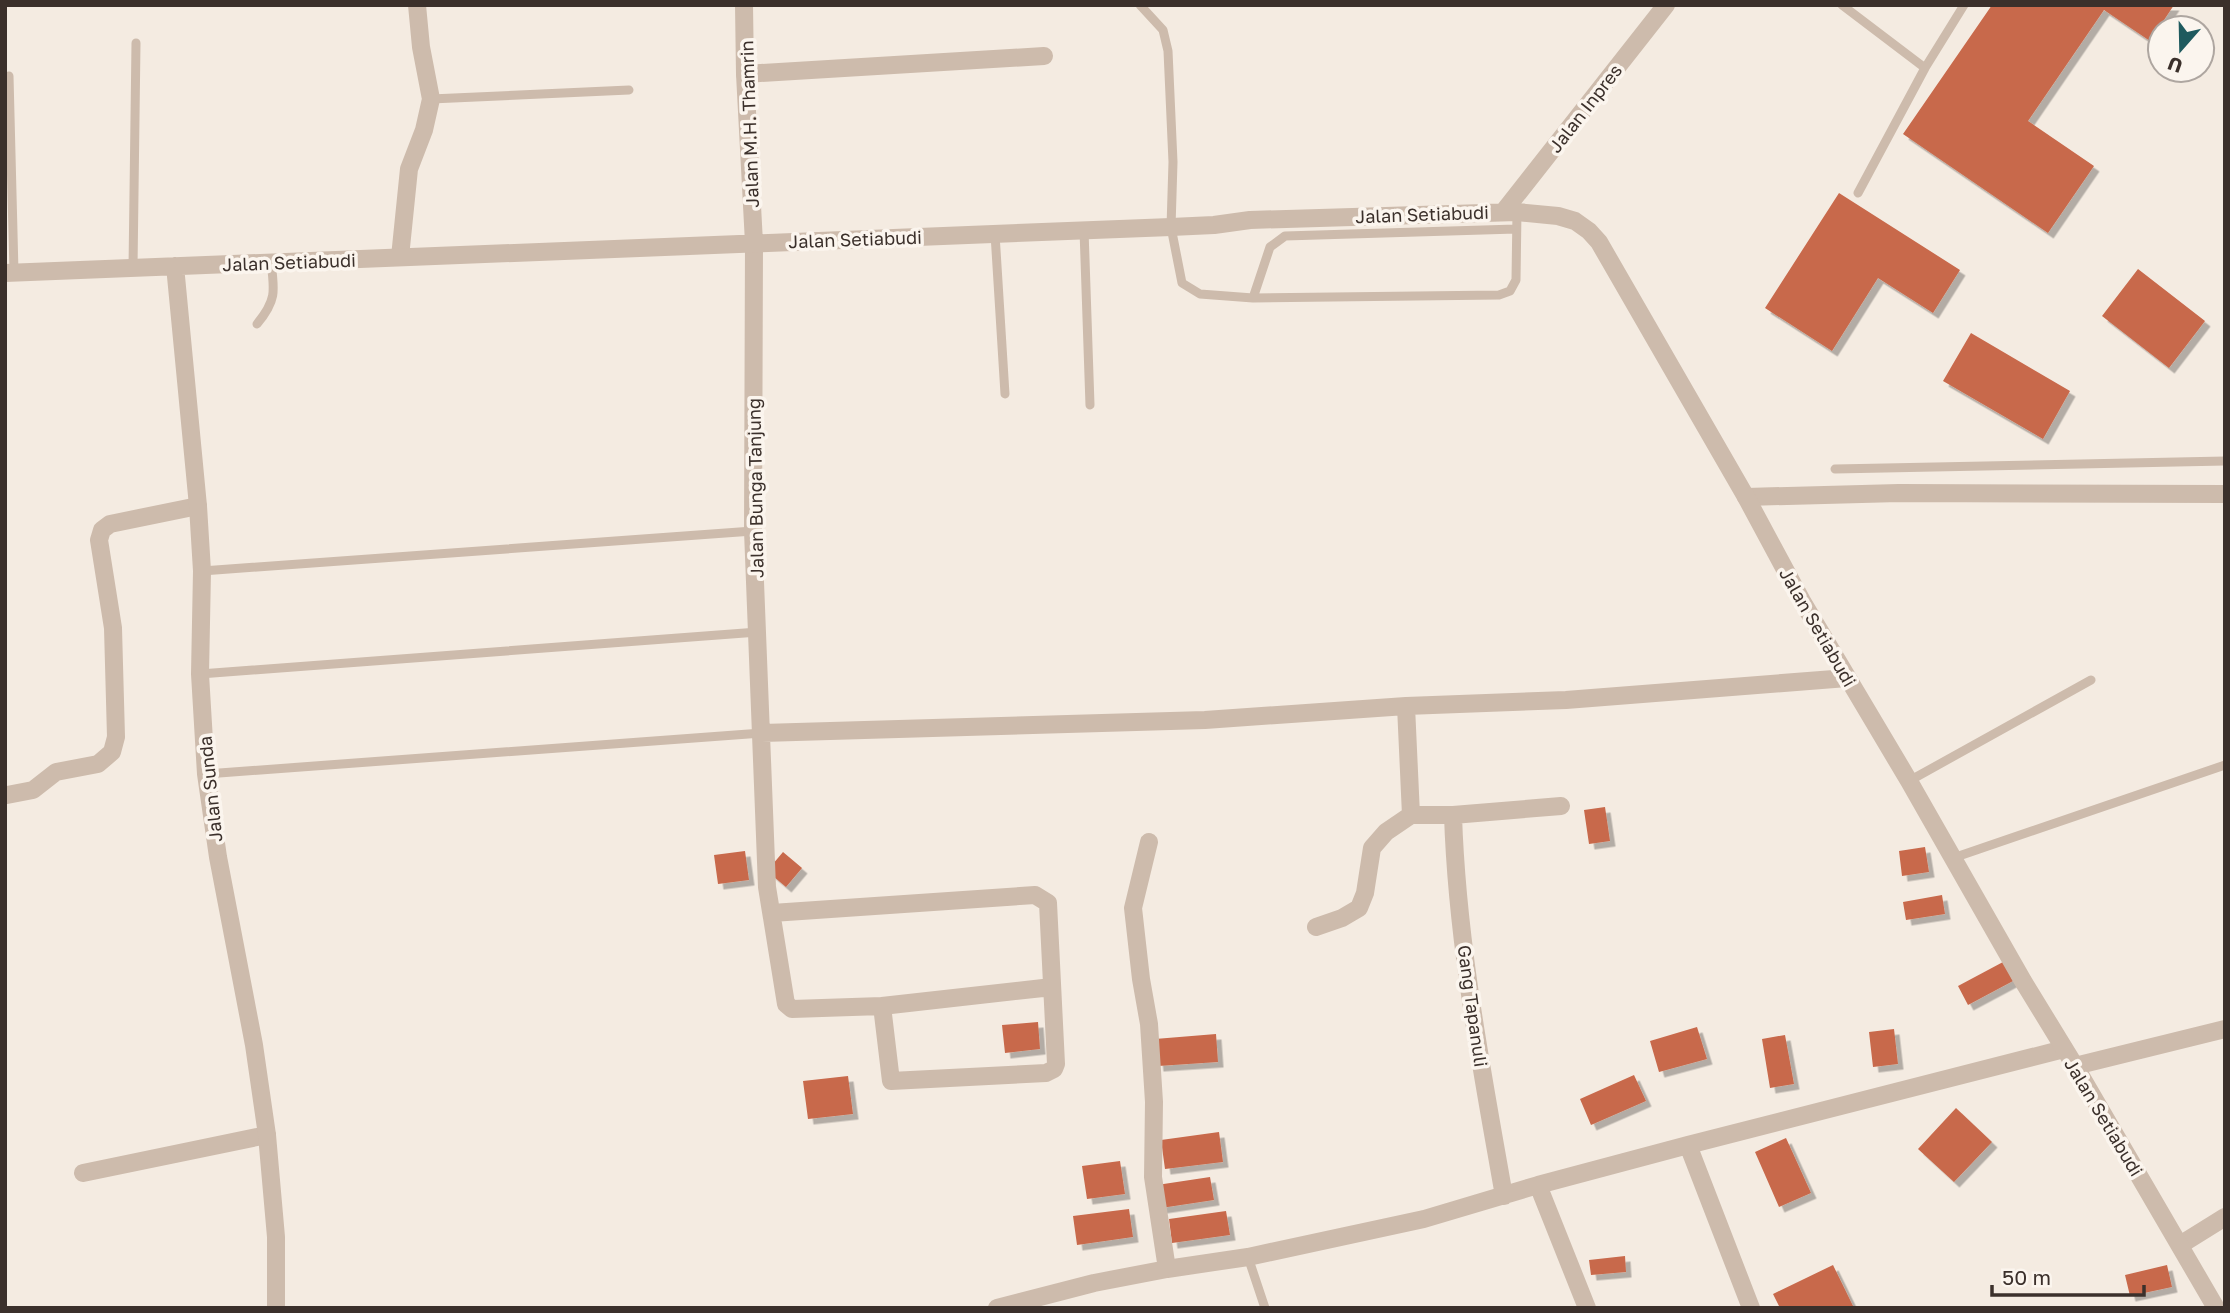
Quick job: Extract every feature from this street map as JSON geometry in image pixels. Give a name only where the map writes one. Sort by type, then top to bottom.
[{"type":"street","points":[[400,257],[407,179],[411,160],[428,117],[430,99],[417,5]]},
{"type":"street","name":"Jalan M.H. Thamrin","points":[[744,5],[754,243]]},
{"type":"street","name":"Jalan Inpres","points":[[1512,217],[1666,5]]},
{"type":"street","points":[[745,74],[1044,56]]},
{"type":"street","name":"Jalan Setiabudi","points":[[10,273],[1171,227],[1250,220],[1558,216],[1575,221],[1599,242],[1847,678],[2216,1308]]},
{"type":"street","name":"Jalan Bunga Tanjung","points":[[754,243],[753,531],[767,887],[786,1003],[789,1007],[881,1006]]},
{"type":"street","name":"Jalan Sunda","points":[[175,266],[202,571],[200,674],[206,774],[218,858],[254,1045],[267,1135],[276,1237],[276,1308]]},
{"type":"street","points":[[1746,497],[1899,493],[2225,494]]},
{"type":"street","points":[[7,795],[33,790],[56,772],[98,764],[112,752],[116,737],[113,628],[99,540],[102,530],[110,524],[198,506]]},
{"type":"street","points":[[762,733],[1199,719],[1406,706],[1566,700],[1847,678]]},
{"type":"street","points":[[1406,706],[1411,815]]},
{"type":"street","points":[[1316,927],[1342,918],[1359,908],[1365,893],[1372,848],[1386,832],[1411,815],[1453,815],[1561,807]]},
{"type":"street","name":"Gang Tapanuli","points":[[1453,815],[1454,854],[1474,1024],[1504,1196]]},
{"type":"street","points":[[1149,842],[1133,908],[1149,1024],[1154,1102],[1153,1177],[1167,1269]]},
{"type":"street","points":[[772,913],[1035,895],[1048,903],[1056,1064],[1054,1069],[1046,1073],[896,1083],[891,1081],[881,1006],[1052,987]]},
{"type":"street","points":[[2075,1066],[2225,1029]]},
{"type":"street","points":[[997,1308],[1094,1283],[1167,1269],[1248,1258],[1424,1219],[1538,1185],[2064,1049]]},
{"type":"street","points":[[83,1173],[267,1135]]},
{"type":"street","points":[[1688,1146],[1751,1308]]},
{"type":"street","points":[[1538,1185],[1587,1308]]},
{"type":"street","points":[[2180,1245],[2225,1217]]},
{"type":"lane","points":[[1140,5],[1163,30],[1168,51],[1173,162],[1171,227],[1182,283],[1200,294],[1253,298],[1499,295],[1510,291],[1516,280],[1512,217],[1285,236],[1270,247],[1253,298]]},
{"type":"lane","points":[[1842,5],[1925,68]]},
{"type":"lane","points":[[1858,193],[1925,68],[1964,5]]},
{"type":"lane","points":[[133,268],[136,43]]},
{"type":"lane","points":[[9,76],[10,273]]},
{"type":"lane","points":[[430,99],[629,90]]},
{"type":"lane","points":[[1084,230],[1090,405]]},
{"type":"lane","points":[[995,234],[1005,394]]},
{"type":"lane","points":[[257,324],[271,307],[274,283],[271,262]]},
{"type":"lane","points":[[1835,469],[2225,461]]},
{"type":"lane","points":[[202,571],[753,531]]},
{"type":"lane","points":[[200,674],[758,632]]},
{"type":"lane","points":[[1909,781],[2091,680]]},
{"type":"lane","points":[[206,774],[762,733]]},
{"type":"lane","points":[[1953,858],[2225,765]]},
{"type":"lane","points":[[1248,1258],[1265,1308]]},
{"type":"building","points":[[1992,5],[2174,5],[2168,14],[2146,14],[2146,38],[2104,10],[2028,121],[2094,166],[2048,233],[1903,134]]},
{"type":"building","points":[[1839,193],[1960,270],[1933,313],[1878,278],[1832,351],[1765,308]]},
{"type":"building","points":[[2138,269],[2205,321],[2169,368],[2102,316]]},
{"type":"building","points":[[1971,333],[2070,391],[2043,439],[1943,381]]},
{"type":"building","points":[[1605,807],[1610,841],[1589,844],[1584,810]]},
{"type":"building","points":[[1925,847],[1929,872],[1902,876],[1899,851]]},
{"type":"building","points":[[745,851],[749,880],[718,884],[714,855]]},
{"type":"building","points":[[783,852],[802,868],[786,887],[767,871]]},
{"type":"building","points":[[1942,895],[1945,914],[1906,920],[1903,902]]},
{"type":"building","points":[[2003,962],[2013,981],[1968,1005],[1958,986]]},
{"type":"building","points":[[1038,1022],[1040,1049],[1005,1053],[1002,1025]]},
{"type":"building","points":[[1697,1027],[1707,1059],[1659,1072],[1650,1041]]},
{"type":"building","points":[[1894,1029],[1898,1064],[1873,1067],[1869,1032]]},
{"type":"building","points":[[1216,1034],[1218,1062],[1158,1066],[1155,1039]]},
{"type":"building","points":[[1785,1035],[1794,1084],[1770,1088],[1762,1039]]},
{"type":"building","points":[[1634,1075],[1646,1101],[1591,1125],[1580,1099]]},
{"type":"building","points":[[848,1076],[853,1114],[808,1119],[803,1081]]},
{"type":"building","points":[[1956,1108],[1992,1142],[1954,1182],[1918,1149]]},
{"type":"building","points":[[1219,1132],[1223,1162],[1165,1169],[1161,1140]]},
{"type":"building","points":[[1786,1138],[1811,1193],[1779,1207],[1755,1152]]},
{"type":"building","points":[[1120,1161],[1125,1194],[1087,1199],[1082,1166]]},
{"type":"building","points":[[1210,1177],[1214,1200],[1161,1208],[1157,1185]]},
{"type":"building","points":[[1129,1209],[1133,1237],[1077,1245],[1073,1216]]},
{"type":"building","points":[[1226,1211],[1230,1235],[1172,1243],[1169,1219]]},
{"type":"building","points":[[1625,1256],[1626,1272],[1591,1275],[1589,1260]]},
{"type":"building","points":[[1833,1265],[1854,1308],[1780,1308],[1773,1294]]},
{"type":"building","points":[[2167,1265],[2172,1287],[2130,1296],[2125,1275]]}]
